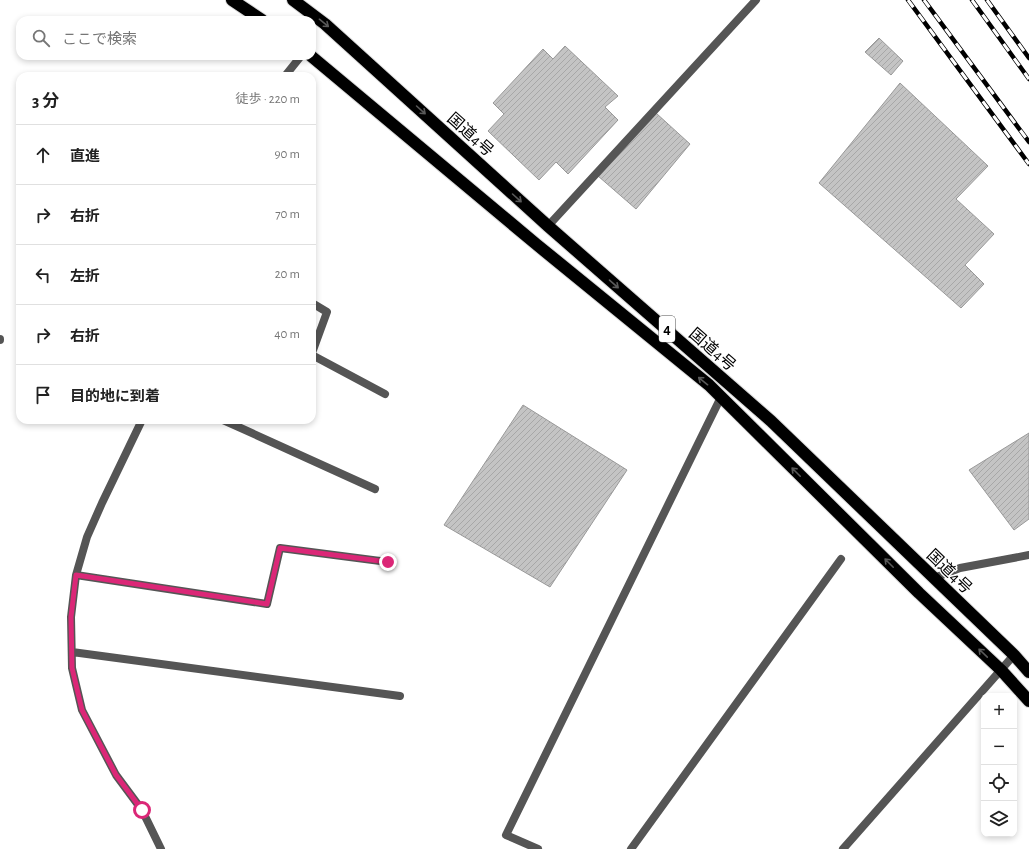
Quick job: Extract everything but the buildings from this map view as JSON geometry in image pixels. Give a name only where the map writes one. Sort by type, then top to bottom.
[{"type":"highway","points":[[232,0],[256,16]]},
{"type":"highway","name":"国道4号","points":[[293,0],[314,16]]},
{"type":"highway","name":"国道4号","points":[[316,17],[548,226],[772,421],[1014,655],[1029,672]]},
{"type":"highway","name":"国道4号","points":[[316,60],[536,244],[709,385],[919,593],[1001,670],[1029,701]]},
{"type":"street","points":[[548,226],[756,0]]},
{"type":"street","points":[[288,72],[298,60]]},
{"type":"street","points":[[316,305],[327,312],[316,343]]},
{"type":"street","points":[[316,356],[385,394]]},
{"type":"street","points":[[538,849],[506,835],[720,396]]},
{"type":"street","points":[[140,424],[90,530],[76,575],[71,617],[72,668],[82,710],[116,775],[142,810],[161,849]]},
{"type":"street","points":[[232,424],[375,489]]},
{"type":"street","points":[[76,575],[267,604],[280,548],[388,562]]},
{"type":"street","points":[[934,578],[960,568],[1029,555]]},
{"type":"street","points":[[631,849],[841,559]]},
{"type":"street","points":[[72,652],[400,696]]},
{"type":"street","points":[[843,849],[1014,655]]},
{"type":"railway","points":[[908,0],[1029,164]]},
{"type":"railway","points":[[924,0],[1029,142]]},
{"type":"railway","points":[[972,0],[1029,79]]},
{"type":"railway","points":[[987,0],[1029,58]]},
{"type":"route","points":[[142,810],[116,775],[82,710],[72,668],[71,617],[76,575],[267,604],[280,548],[388,562]]}]
